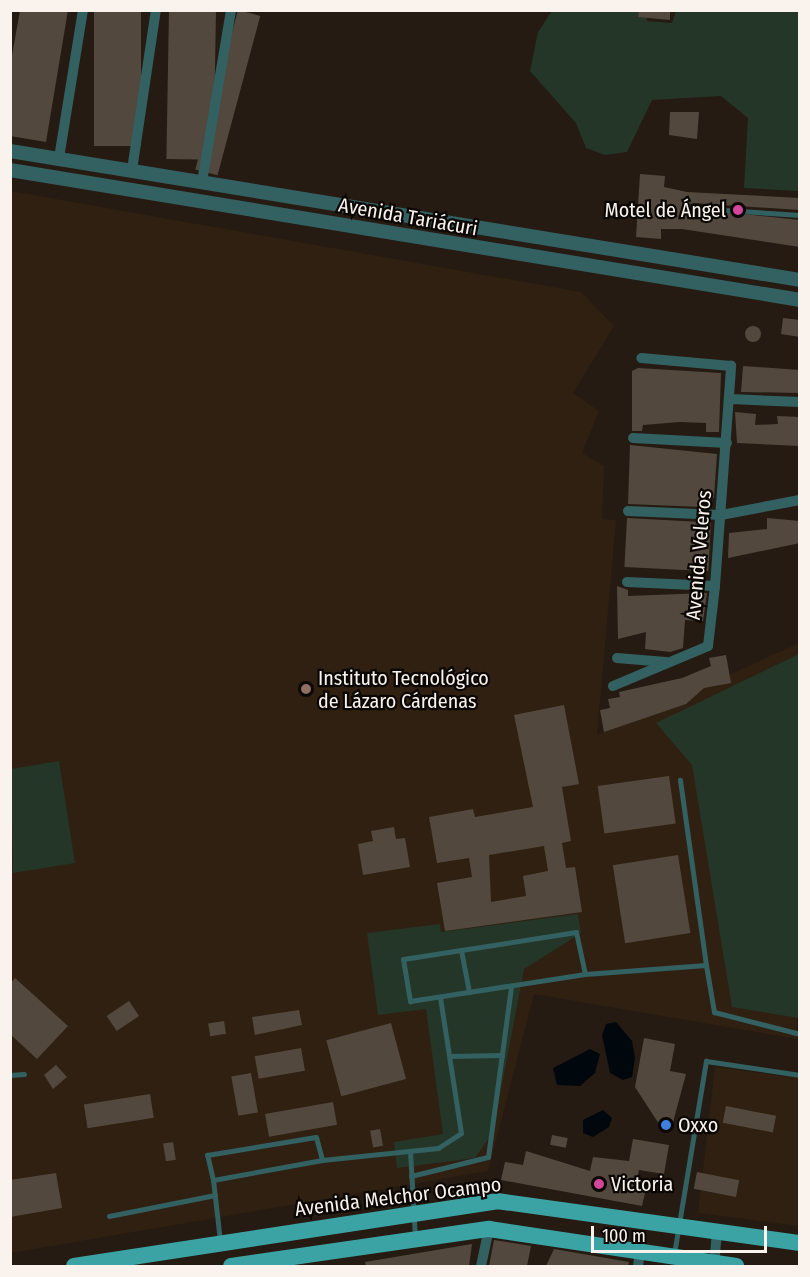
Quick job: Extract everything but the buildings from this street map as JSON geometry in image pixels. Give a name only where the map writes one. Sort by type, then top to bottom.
[{"type":"main road","name":"Avenida Melchor Ocampo","points":[[74,1266],[143,1261],[220,1242],[497,1201],[680,1224],[800,1243]]},
{"type":"main road","points":[[231,1266],[415,1237],[489,1229],[639,1259],[674,1256],[714,1265],[736,1266]]},
{"type":"street","points":[[59,158],[83,10]]},
{"type":"street","points":[[132,170],[156,10]]},
{"type":"street","points":[[202,182],[231,10]]},
{"type":"street","name":"Avenida Tariácuri","points":[[10,151],[617,248],[800,280]]},
{"type":"street","name":"Avenida Tariácuri","points":[[10,170],[614,272],[800,300]]},
{"type":"street","points":[[614,272],[617,248]]},
{"type":"street","name":"Avenida Veleros","points":[[613,686],[708,646],[715,586],[731,366],[641,358]]},
{"type":"street","points":[[730,399],[800,402]]},
{"type":"street","points":[[633,438],[727,443]]},
{"type":"street","points":[[628,510],[721,515],[800,500]]},
{"type":"street","points":[[627,582],[715,586]]},
{"type":"street","points":[[617,658],[669,663]]},
{"type":"street","points":[[481,1266],[489,1229]]},
{"type":"street","points":[[714,1265],[717,1230]]},
{"type":"lane","points":[[693,208],[800,215]]},
{"type":"lane","points":[[680,780],[714,1012],[800,1034]]},
{"type":"lane","points":[[585,974],[576,933],[403,958],[410,1001],[585,974],[706,965]]},
{"type":"lane","points":[[461,950],[469,992]]},
{"type":"lane","points":[[411,1176],[488,1157],[511,986]]},
{"type":"lane","points":[[213,1180],[322,1160],[438,1148],[460,1133],[440,997]]},
{"type":"lane","points":[[449,1056],[502,1055]]},
{"type":"lane","points":[[674,1256],[706,1061],[800,1075]]},
{"type":"lane","points":[[10,1074],[24,1074]]},
{"type":"lane","points":[[220,1242],[213,1180],[207,1155],[316,1137],[322,1160]]},
{"type":"lane","points":[[410,1151],[415,1237]]},
{"type":"lane","points":[[109,1216],[214,1195]]},
{"type":"shaded area","name":"Instituto Tecnológico de Lázaro Cárdenas","points":[[11,191],[581,292],[614,326],[573,393],[599,411],[582,453],[604,466],[602,519],[616,520],[597,735],[799,643],[797,1039],[534,994],[488,1171],[11,1253]]},
{"type":"shaded area","points":[[616,1022],[632,1041],[635,1058],[632,1077],[623,1080],[610,1073],[602,1035],[606,1024]]},
{"type":"shaded area","points":[[590,1049],[600,1054],[595,1073],[580,1086],[557,1085],[553,1068]]},
{"type":"shaded area","points":[[715,1067],[799,1078],[799,1226],[698,1213]]},
{"type":"shaded area","points":[[603,1110],[612,1118],[609,1127],[593,1137],[583,1133],[583,1120]]},
{"type":"green space","points":[[552,11],[646,11],[647,21],[672,23],[676,11],[799,11],[799,191],[744,188],[748,118],[721,96],[652,100],[627,152],[605,155],[586,148],[576,123],[530,71],[538,32]]},
{"type":"green space","points":[[799,654],[799,1018],[732,1007],[692,765],[656,723]]},
{"type":"green space","points":[[59,761],[75,863],[13,873],[11,769]]},
{"type":"green space","points":[[578,914],[581,933],[524,969],[493,1132],[475,1158],[397,1168],[394,1142],[443,1134],[426,1009],[378,1015],[367,933],[440,924],[441,932]]},
{"type":"place","name":"Motel de Ángel","points":[[738,210]]},
{"type":"place","name":"Instituto Tecnológico de Lázaro Cárdenas","points":[[306,689]]},
{"type":"place","name":"Oxxo","points":[[666,1125]]},
{"type":"place","name":"Victoria","points":[[599,1184]]}]
